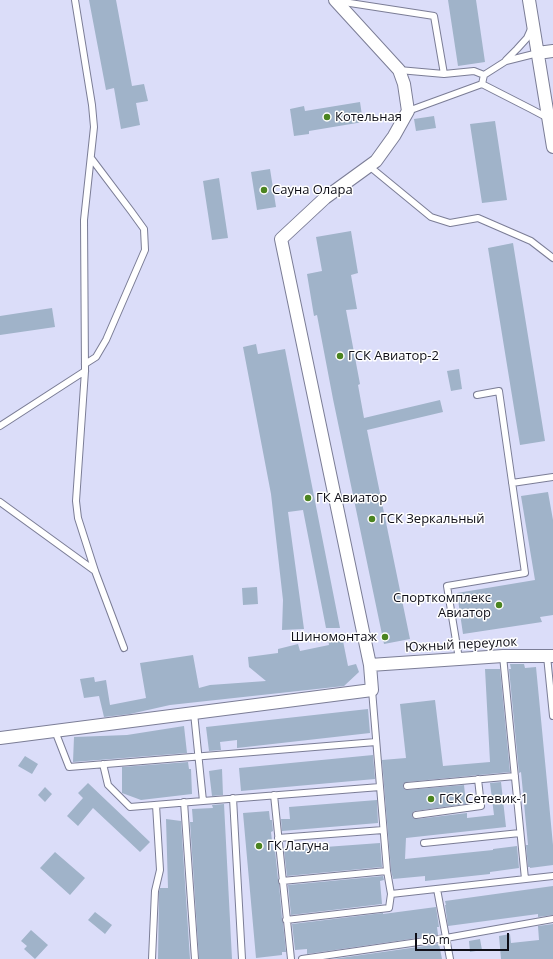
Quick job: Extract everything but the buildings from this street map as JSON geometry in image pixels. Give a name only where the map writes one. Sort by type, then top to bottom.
[{"type":"street","points":[[0,738],[372,690],[370,665],[281,239],[325,198],[376,161],[394,136],[408,111],[404,84],[399,70],[335,0]]},
{"type":"street","points":[[529,0],[553,147]]},
{"type":"street","points":[[538,53],[553,51]]},
{"type":"street","name":"Южный переулок","points":[[370,665],[503,656],[550,656]]},
{"type":"lane","points":[[75,0],[91,98],[94,127],[84,220],[85,368],[76,501],[78,518],[95,571],[124,648]]},
{"type":"lane","points":[[335,0],[434,16],[444,74]]},
{"type":"lane","points":[[482,84],[484,75],[506,60],[517,49],[527,38],[533,25]]},
{"type":"lane","points":[[506,60],[538,53]]},
{"type":"lane","points":[[399,70],[444,74],[474,71],[484,75]]},
{"type":"lane","points":[[408,111],[482,84],[548,119]]},
{"type":"lane","points":[[0,426],[85,368],[96,357],[106,340],[145,250],[144,229],[90,158]]},
{"type":"lane","points":[[369,166],[430,217],[450,223],[478,218],[531,241],[553,258]]},
{"type":"lane","points":[[459,659],[447,586],[525,573],[499,391],[477,395]]},
{"type":"lane","points":[[512,483],[553,477]]},
{"type":"lane","points":[[0,502],[95,571]]},
{"type":"lane","points":[[503,656],[525,879]]},
{"type":"lane","points":[[550,656],[553,716]]},
{"type":"lane","points":[[286,920],[389,908],[391,894],[387,872],[383,830],[372,690]]},
{"type":"lane","points":[[194,713],[203,801]]},
{"type":"lane","points":[[55,731],[69,767],[376,742]]},
{"type":"lane","points":[[103,764],[108,785],[130,807],[380,787]]},
{"type":"lane","points":[[407,786],[515,776]]},
{"type":"lane","points":[[416,815],[481,806],[478,779]]},
{"type":"lane","points":[[274,795],[291,959]]},
{"type":"lane","points":[[233,798],[242,959]]},
{"type":"lane","points":[[184,802],[195,959]]},
{"type":"lane","points":[[152,959],[155,891],[160,870],[156,805]]},
{"type":"lane","points":[[278,838],[383,830]]},
{"type":"lane","points":[[424,843],[520,834]]},
{"type":"lane","points":[[282,881],[387,872]]},
{"type":"lane","points":[[391,894],[553,876]]},
{"type":"lane","points":[[437,889],[450,959]]},
{"type":"lane","points":[[302,959],[446,938],[553,919]]},
{"type":"place","name":"Котельная","points":[[327,117]]},
{"type":"place","name":"Сауна Олара","points":[[264,190]]},
{"type":"place","name":"ГСК Авиатор-2","points":[[340,356]]},
{"type":"place","name":"ГК Авиатор","points":[[308,498]]},
{"type":"place","name":"ГСК Зеркальный","points":[[372,519]]},
{"type":"place","name":"Спорткомплекс Авиатор","points":[[499,605]]},
{"type":"place","name":"Шиномонтаж","points":[[385,637]]},
{"type":"place","name":"ГСК Сетевик-1","points":[[431,799]]},
{"type":"place","name":"ГК Лагуна","points":[[259,846]]}]
